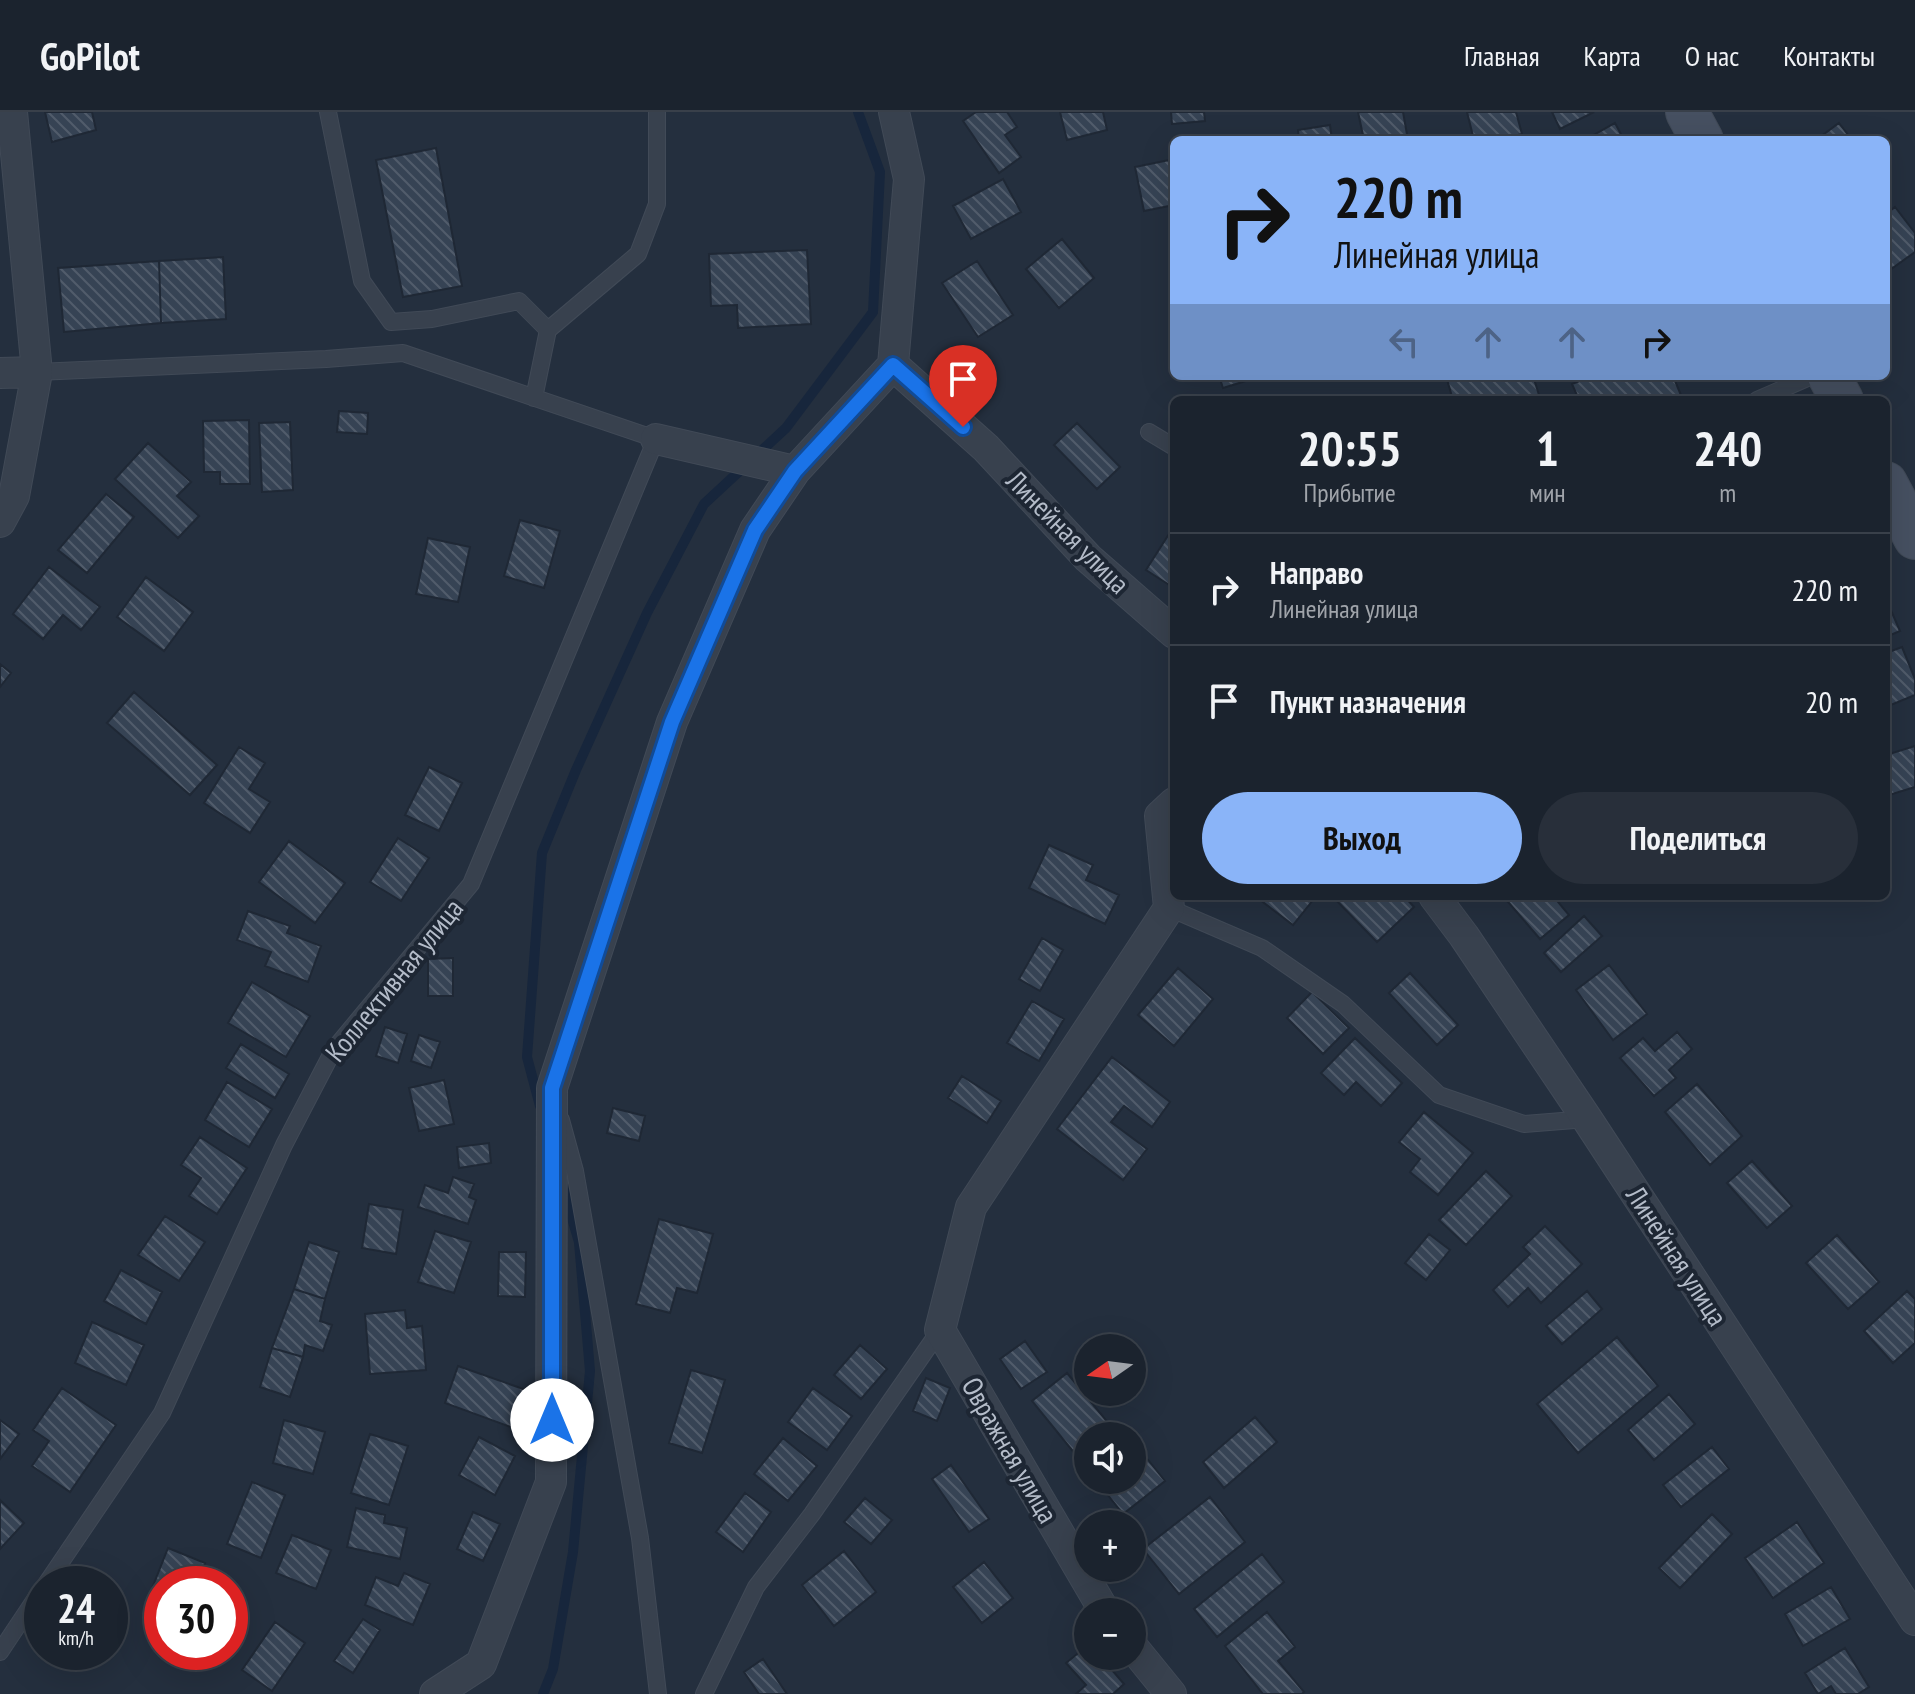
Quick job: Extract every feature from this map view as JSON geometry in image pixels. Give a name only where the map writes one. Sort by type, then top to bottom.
[{"type":"street","points":[[0,522],[14,496],[37,372],[12,112]]},
{"type":"street","points":[[435,1694],[481,1664],[551,1482],[552,1088],[672,722],[755,530],[795,471],[893,365],[909,179],[894,112]]},
{"type":"street","points":[[1687,112],[1700,136]]},
{"type":"street","name":"Линейная улица","points":[[893,365],[986,448],[1088,558],[1170,630]]},
{"type":"street","points":[[0,373],[37,372]]},
{"type":"street","points":[[656,439],[795,471]]},
{"type":"street","points":[[1890,491],[1915,538]]},
{"type":"street","points":[[940,1330],[971,1207],[1169,908],[1160,816],[1170,807]]},
{"type":"street","name":"Линейная улица","points":[[1437,900],[1910,1604]]},
{"type":"street","name":"Овражная улица","points":[[940,1330],[1097,1598]]},
{"type":"street","points":[[1146,1663],[1171,1694]]},
{"type":"lane","points":[[328,112],[362,281],[391,322],[432,319],[519,301],[548,330]]},
{"type":"lane","points":[[534,398],[548,330],[638,254],[657,204],[657,112]]},
{"type":"lane","points":[[37,372],[403,353],[656,439]]},
{"type":"lane","points":[[1766,396],[1803,380]]},
{"type":"lane","points":[[1149,432],[1170,445]]},
{"type":"lane","name":"Коллективная улица","points":[[58,1566],[162,1413],[284,1145],[334,1049],[471,884],[656,439]]},
{"type":"lane","points":[[1169,908],[1262,948],[1320,988],[1343,1004],[1439,1095],[1524,1124],[1587,1119]]},
{"type":"lane","points":[[552,1088],[575,1171],[607,1349],[640,1538],[658,1694]]},
{"type":"lane","points":[[704,1694],[756,1587],[812,1514],[940,1330]]},
{"type":"lane","points":[[0,1652],[24,1616]]},
{"type":"building","points":[[45,112],[92,112],[96,130],[52,142]]},
{"type":"building","points":[[976,112],[1007,112],[1017,127],[1005,135],[1021,157],[999,173],[963,121]]},
{"type":"building","points":[[1060,112],[1103,112],[1107,130],[1067,140]]},
{"type":"building","points":[[1171,112],[1204,112],[1205,121],[1172,124]]},
{"type":"building","points":[[1358,112],[1403,112],[1407,136],[1363,136]]},
{"type":"building","points":[[1467,112],[1516,112],[1522,134],[1473,136]]},
{"type":"building","points":[[1552,112],[1594,112],[1560,129]]},
{"type":"building","points":[[1615,123],[1622,136],[1592,136]]},
{"type":"building","points":[[1839,123],[1849,136],[1821,136]]},
{"type":"building","points":[[1330,125],[1331,136],[1299,136],[1298,130]]},
{"type":"building","points":[[436,148],[462,286],[403,297],[376,160]]},
{"type":"building","points":[[1170,160],[1170,206],[1144,211],[1135,167]]},
{"type":"building","points":[[1003,179],[1021,212],[971,239],[953,206]]},
{"type":"building","points":[[1895,207],[1915,233],[1915,252],[1890,270],[1890,211]]},
{"type":"building","points":[[1062,239],[1094,278],[1059,308],[1026,269]]},
{"type":"building","points":[[807,250],[811,324],[738,328],[737,305],[711,306],[709,254]]},
{"type":"building","points":[[223,257],[226,319],[161,323],[159,261]]},
{"type":"building","points":[[159,261],[161,323],[64,332],[58,268]]},
{"type":"building","points":[[977,261],[1013,315],[978,337],[942,283]]},
{"type":"building","points":[[1220,380],[1249,380],[1223,388]]},
{"type":"building","points":[[1447,380],[1534,380],[1539,396],[1452,396]]},
{"type":"building","points":[[1582,380],[1675,380],[1681,396],[1577,396],[1572,384]]},
{"type":"building","points":[[339,411],[368,413],[367,434],[337,432]]},
{"type":"building","points":[[249,420],[250,484],[220,484],[220,472],[204,472],[203,421]]},
{"type":"building","points":[[290,422],[293,490],[262,492],[259,423]]},
{"type":"building","points":[[1077,423],[1120,467],[1097,489],[1054,445]]},
{"type":"building","points":[[148,443],[191,482],[177,496],[199,516],[178,538],[115,479]]},
{"type":"building","points":[[106,494],[134,517],[87,573],[58,550]]},
{"type":"building","points":[[520,520],[560,531],[544,588],[504,576]]},
{"type":"building","points":[[1169,534],[1170,585],[1146,570]]},
{"type":"building","points":[[428,538],[470,547],[458,602],[416,594]]},
{"type":"building","points":[[49,567],[100,607],[81,630],[63,615],[43,639],[13,614]]},
{"type":"building","points":[[146,577],[193,612],[164,651],[117,617]]},
{"type":"building","points":[[1890,608],[1900,631],[1890,635]]},
{"type":"building","points":[[1902,647],[1915,679],[1915,695],[1890,705],[1890,652]]},
{"type":"building","points":[[0,664],[11,673],[0,687]]},
{"type":"building","points":[[134,692],[217,765],[190,795],[107,723]]},
{"type":"building","points":[[1915,746],[1915,787],[1890,795],[1890,754]]},
{"type":"building","points":[[239,747],[265,763],[249,789],[270,802],[250,833],[204,803]]},
{"type":"building","points":[[429,767],[462,783],[439,831],[405,815]]},
{"type":"building","points":[[398,838],[429,858],[401,901],[370,882]]},
{"type":"building","points":[[289,841],[345,883],[315,923],[259,882]]},
{"type":"building","points":[[1049,845],[1093,865],[1086,880],[1119,895],[1105,924],[1029,888]]},
{"type":"building","points":[[1260,900],[1313,900],[1293,925]]},
{"type":"building","points":[[1336,900],[1408,900],[1414,907],[1377,942]]},
{"type":"building","points":[[1506,900],[1556,900],[1569,915],[1540,939]]},
{"type":"building","points":[[248,911],[290,926],[287,933],[321,946],[308,982],[265,966],[271,952],[237,940]]},
{"type":"building","points":[[1584,916],[1602,936],[1561,972],[1544,953]]},
{"type":"building","points":[[1042,938],[1063,950],[1040,991],[1019,979]]},
{"type":"building","points":[[453,958],[453,996],[428,996],[428,959]]},
{"type":"building","points":[[1609,965],[1647,1014],[1613,1040],[1576,990]]},
{"type":"building","points":[[1178,968],[1213,999],[1174,1046],[1138,1015]]},
{"type":"building","points":[[1410,973],[1458,1025],[1437,1045],[1389,993]]},
{"type":"building","points":[[252,982],[310,1016],[286,1057],[228,1023]]},
{"type":"building","points":[[1312,992],[1349,1028],[1323,1054],[1287,1018]]},
{"type":"building","points":[[1032,1001],[1064,1019],[1039,1061],[1007,1043]]},
{"type":"building","points":[[385,1027],[407,1034],[398,1063],[376,1056]]},
{"type":"building","points":[[1677,1032],[1692,1049],[1669,1070],[1676,1078],[1654,1096],[1620,1058],[1643,1038],[1655,1051]]},
{"type":"building","points":[[419,1035],[440,1042],[431,1068],[411,1061]]},
{"type":"building","points":[[1355,1038],[1402,1083],[1381,1106],[1356,1082],[1344,1095],[1321,1073]]},
{"type":"building","points":[[241,1044],[289,1074],[275,1098],[226,1068]]},
{"type":"building","points":[[1112,1057],[1170,1102],[1152,1127],[1124,1106],[1111,1122],[1147,1149],[1123,1180],[1057,1129]]},
{"type":"building","points":[[962,1076],[1001,1101],[987,1123],[948,1098]]},
{"type":"building","points":[[444,1080],[454,1124],[419,1131],[409,1088]]},
{"type":"building","points":[[227,1082],[272,1109],[249,1147],[205,1120]]},
{"type":"building","points":[[1697,1084],[1742,1136],[1710,1165],[1665,1112]]},
{"type":"building","points":[[613,1108],[645,1116],[639,1141],[607,1133]]},
{"type":"building","points":[[1424,1112],[1473,1153],[1438,1195],[1410,1172],[1420,1159],[1399,1142]]},
{"type":"building","points":[[200,1137],[247,1168],[217,1214],[189,1196],[201,1178],[181,1165]]},
{"type":"building","points":[[489,1143],[491,1163],[459,1168],[457,1147]]},
{"type":"building","points":[[1752,1161],[1792,1206],[1767,1228],[1727,1183]]},
{"type":"building","points":[[1486,1171],[1512,1196],[1466,1245],[1439,1220]]},
{"type":"building","points":[[453,1177],[474,1184],[469,1197],[476,1200],[468,1224],[418,1207],[425,1185],[448,1193]]},
{"type":"building","points":[[369,1204],[403,1210],[396,1254],[362,1248]]},
{"type":"building","points":[[165,1216],[205,1242],[179,1281],[138,1255]]},
{"type":"building","points":[[659,1219],[713,1234],[697,1293],[677,1288],[670,1313],[636,1304]]},
{"type":"building","points":[[1545,1226],[1582,1264],[1541,1303],[1528,1288],[1508,1307],[1493,1290],[1530,1254],[1523,1247]]},
{"type":"building","points":[[435,1231],[471,1242],[454,1293],[418,1282]]},
{"type":"building","points":[[1429,1234],[1450,1250],[1426,1280],[1405,1263]]},
{"type":"building","points":[[1837,1235],[1879,1282],[1848,1309],[1806,1263]]},
{"type":"building","points":[[309,1242],[339,1252],[325,1299],[294,1289]]},
{"type":"building","points":[[499,1252],[526,1252],[525,1297],[498,1296]]},
{"type":"building","points":[[121,1270],[162,1292],[146,1324],[104,1301]]},
{"type":"building","points":[[294,1289],[325,1299],[320,1321],[332,1325],[323,1351],[305,1345],[303,1357],[272,1348]]},
{"type":"building","points":[[1587,1291],[1602,1309],[1562,1344],[1546,1326]]},
{"type":"building","points":[[1907,1291],[1915,1299],[1915,1343],[1893,1363],[1864,1331]]},
{"type":"building","points":[[405,1310],[407,1328],[422,1326],[426,1370],[370,1374],[365,1314]]},
{"type":"building","points":[[92,1322],[144,1345],[126,1385],[75,1363]]},
{"type":"building","points":[[1617,1337],[1658,1386],[1578,1453],[1537,1404]]},
{"type":"building","points":[[1025,1341],[1047,1372],[1021,1389],[1000,1359]]},
{"type":"building","points":[[860,1345],[887,1369],[861,1399],[834,1375]]},
{"type":"building","points":[[272,1348],[303,1357],[290,1397],[260,1387]]},
{"type":"building","points":[[458,1366],[532,1392],[519,1430],[445,1403]]},
{"type":"building","points":[[691,1370],[725,1380],[702,1453],[669,1443]]},
{"type":"building","points":[[1067,1373],[1074,1381],[1074,1406],[1094,1406],[1108,1422],[1074,1422],[1074,1453],[1032,1401]]},
{"type":"building","points":[[926,1378],[950,1388],[937,1421],[913,1411]]},
{"type":"building","points":[[62,1388],[116,1425],[70,1492],[32,1466],[49,1441],[33,1430]]},
{"type":"building","points":[[813,1388],[852,1416],[827,1450],[788,1422]]},
{"type":"building","points":[[1669,1394],[1695,1424],[1654,1460],[1628,1430]]},
{"type":"building","points":[[1255,1417],[1277,1442],[1224,1488],[1203,1462]]},
{"type":"building","points":[[0,1420],[19,1434],[0,1459]]},
{"type":"building","points":[[284,1420],[325,1432],[313,1474],[273,1463]]},
{"type":"building","points":[[370,1434],[408,1446],[389,1505],[351,1493]]},
{"type":"building","points":[[479,1437],[515,1456],[495,1495],[459,1475]]},
{"type":"building","points":[[783,1438],[817,1466],[788,1501],[754,1474]]},
{"type":"building","points":[[1712,1447],[1729,1469],[1681,1507],[1663,1485]]},
{"type":"building","points":[[1146,1457],[1165,1481],[1128,1510],[1120,1510],[1107,1494],[1146,1494]]},
{"type":"building","points":[[951,1465],[989,1519],[969,1532],[932,1479]]},
{"type":"building","points":[[252,1482],[285,1495],[261,1558],[227,1544]]},
{"type":"building","points":[[745,1493],[771,1512],[743,1552],[716,1532]]},
{"type":"building","points":[[1210,1497],[1245,1542],[1179,1594],[1146,1553],[1146,1547]]},
{"type":"building","points":[[865,1498],[892,1520],[871,1544],[844,1522]]},
{"type":"building","points":[[0,1500],[24,1523],[0,1549]]},
{"type":"building","points":[[356,1508],[385,1515],[384,1523],[407,1528],[400,1559],[347,1547]]},
{"type":"building","points":[[473,1512],[500,1524],[483,1561],[457,1549]]},
{"type":"building","points":[[1712,1514],[1732,1534],[1680,1588],[1659,1568]]},
{"type":"building","points":[[1797,1522],[1824,1563],[1773,1598],[1745,1558]]},
{"type":"building","points":[[292,1535],[331,1550],[316,1589],[276,1573]]},
{"type":"building","points":[[168,1548],[205,1563],[204,1566],[161,1566]]},
{"type":"building","points":[[844,1551],[876,1592],[834,1626],[802,1585]]},
{"type":"building","points":[[1262,1554],[1284,1582],[1217,1637],[1194,1609]]},
{"type":"building","points":[[984,1562],[1013,1598],[982,1623],[953,1587]]},
{"type":"building","points":[[404,1573],[430,1584],[413,1625],[365,1605],[376,1577],[398,1586]]},
{"type":"building","points":[[1831,1587],[1850,1619],[1803,1646],[1785,1614]]},
{"type":"building","points":[[1267,1612],[1295,1647],[1278,1661],[1304,1692],[1302,1694],[1263,1694],[1225,1646]]},
{"type":"building","points":[[363,1619],[380,1630],[353,1673],[334,1661]]},
{"type":"building","points":[[275,1622],[305,1643],[272,1691],[242,1670],[248,1670],[248,1661]]},
{"type":"building","points":[[1845,1648],[1869,1687],[1858,1694],[1836,1694],[1831,1686],[1818,1694],[1805,1673]]},
{"type":"building","points":[[1074,1656],[1074,1670],[1112,1670],[1124,1684],[1113,1694],[1076,1694],[1086,1685],[1066,1663]]},
{"type":"building","points":[[763,1659],[787,1694],[759,1694],[744,1672]]},
{"type":"waterway","points":[[540,1106],[527,1057],[542,853],[576,770],[647,613],[704,504],[786,428],[873,312],[880,172],[858,112]]},
{"type":"waterway","points":[[543,1694],[553,1669],[573,1552],[590,1371],[579,1242],[563,1187]]},
{"type":"route","points":[[552,1420],[552,1088],[672,722],[755,530],[795,471],[893,365],[963,427]]}]
